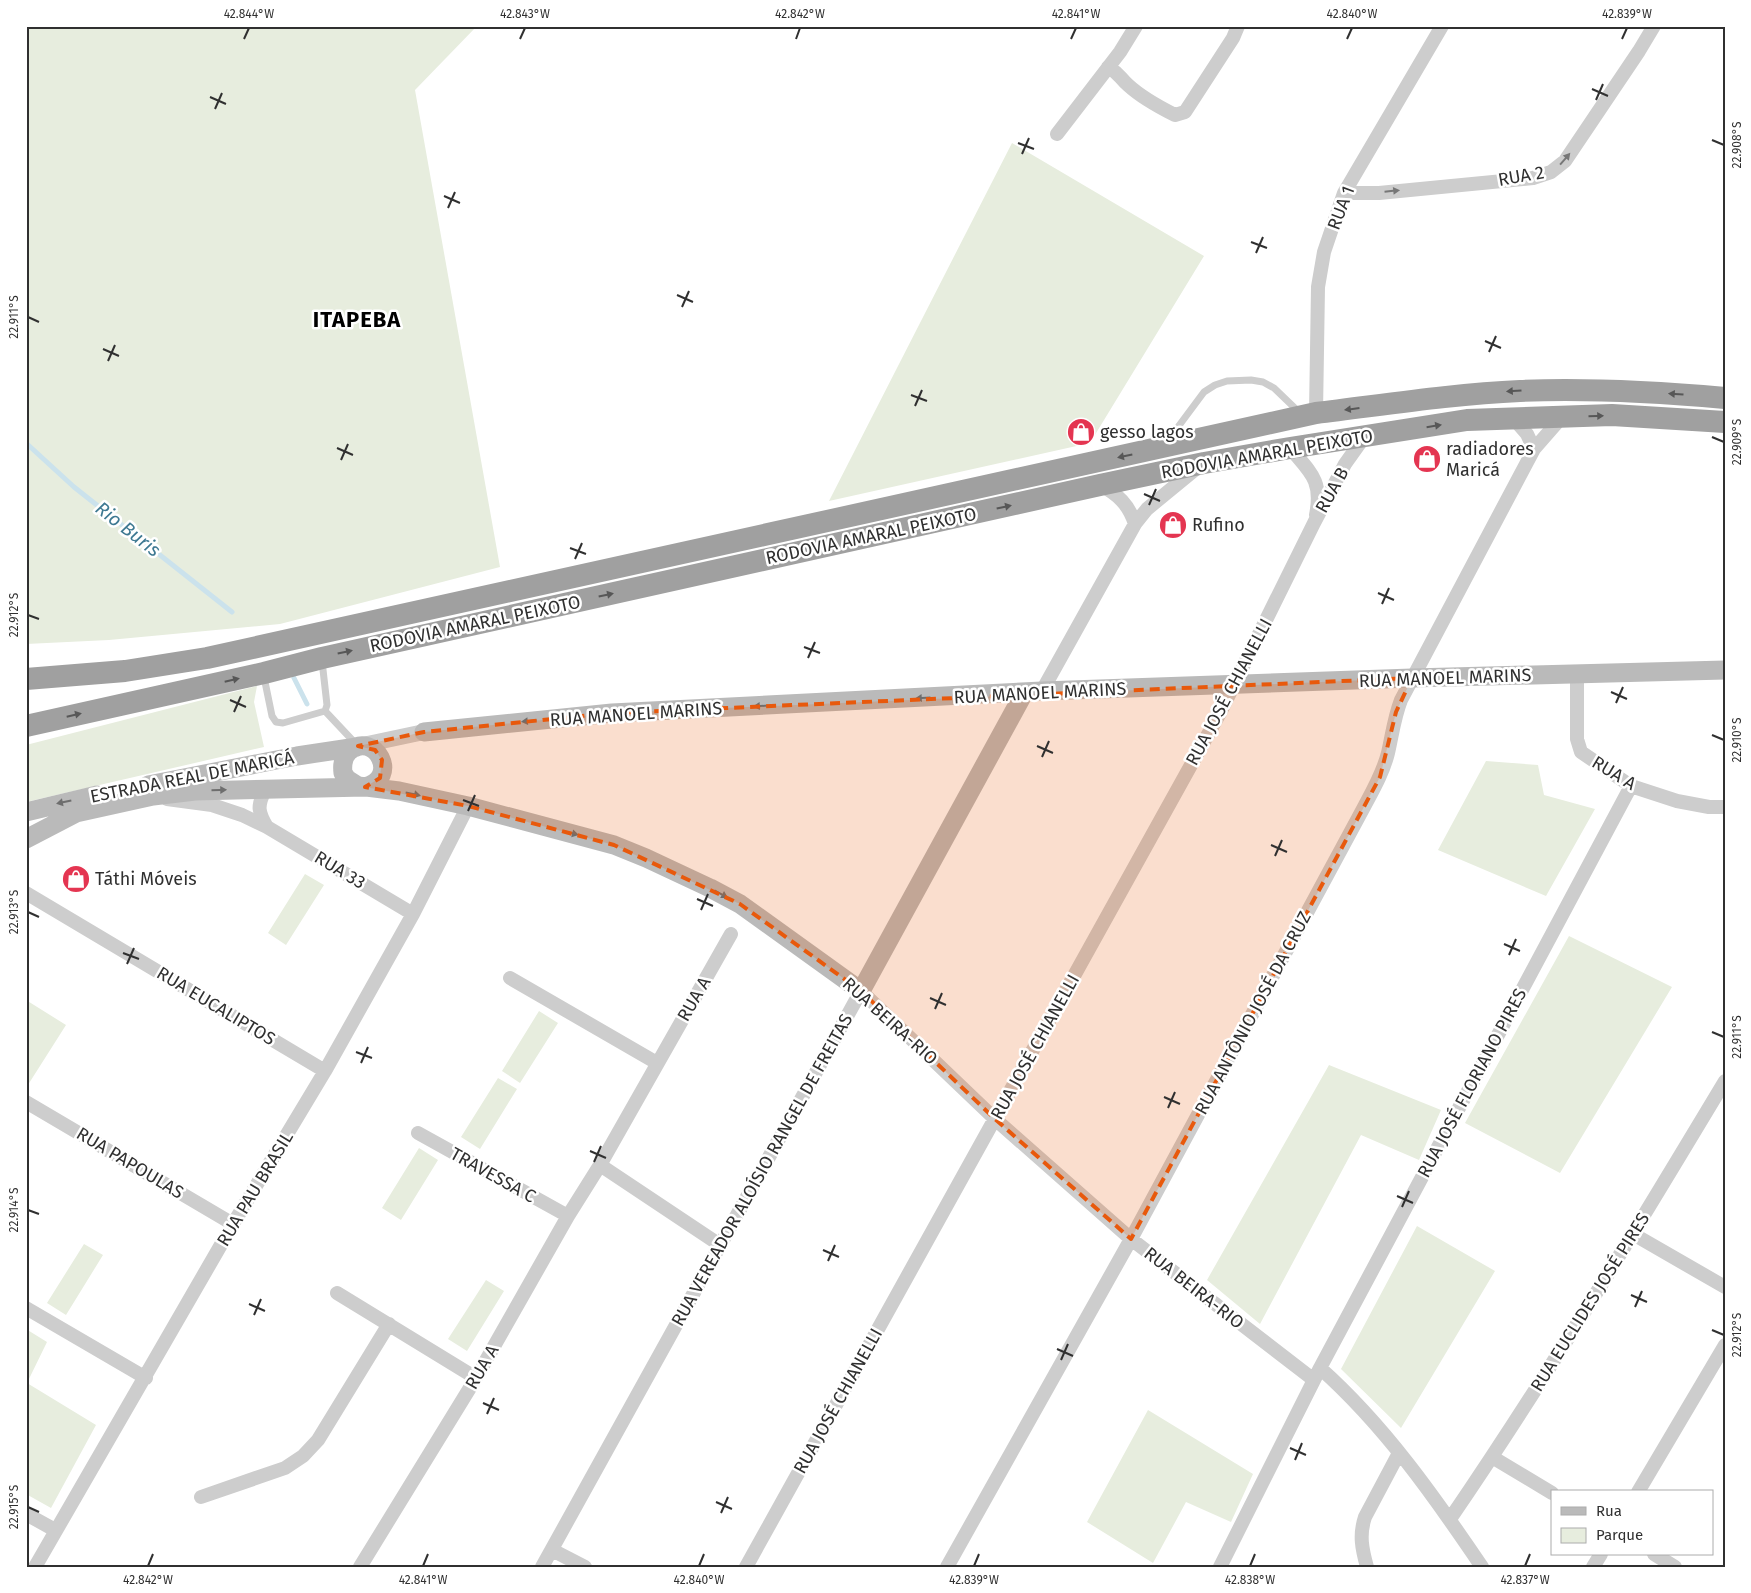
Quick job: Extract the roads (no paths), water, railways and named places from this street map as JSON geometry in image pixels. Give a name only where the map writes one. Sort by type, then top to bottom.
[{"type":"highway","name":"RODOVIA AMARAL PEIXOTO","points":[[26,679],[125,671],[207,658],[1309,415],[1456,396],[1520,391],[1672,393],[1725,398]]},
{"type":"highway","name":"RODOVIA AMARAL PEIXOTO","points":[[26,726],[264,673],[322,658],[1204,463],[1467,420],[1612,416],[1725,422]]},
{"type":"main road","name":"RUA MANOEL MARINS","points":[[424,732],[612,713],[1033,692],[1412,678],[1725,670]]},
{"type":"main road","name":"RUA VEREADOR ALOÍSIO RANGEL DE FREITAS","points":[[861,990],[1033,692]]},
{"type":"main road","points":[[358,746],[375,750],[382,760],[380,778],[365,787],[352,784],[343,773],[342,766],[347,753],[358,746]]},
{"type":"main road","name":"ESTRADA REAL DE MARICÁ","points":[[26,812],[128,789],[358,746]]},
{"type":"main road","name":"RUA BEIRA-RIO","points":[[365,787],[399,791],[468,806],[614,845],[688,877],[740,904],[861,990]]},
{"type":"main road","name":"ESTRADA REAL DE MARICÁ","points":[[26,839],[76,813],[153,796],[195,791],[365,787]]},
{"type":"street","points":[[1057,134],[1108,67],[1136,26]]},
{"type":"street","points":[[1108,67],[1119,73],[1128,85],[1162,109],[1175,114],[1185,112],[1233,38],[1238,26]]},
{"type":"street","name":"RUA 1","points":[[1309,415],[1318,287],[1324,252],[1344,194],[1442,26]]},
{"type":"street","name":"RUA 2","points":[[1344,194],[1533,178],[1551,172],[1566,160],[1654,26]]},
{"type":"street","points":[[1514,419],[1527,434],[1534,449],[1562,417]]},
{"type":"street","name":"RUA B","points":[[1314,523],[1346,464],[1365,436]]},
{"type":"street","name":"RUA B","points":[[1290,448],[1316,480],[1318,504],[1314,523]]},
{"type":"street","name":"RUA ANTÔNIO JOSÉ DA CRUZ","points":[[947,1567],[1131,1239],[1380,777],[1388,753],[1396,712],[1412,678],[1534,449]]},
{"type":"street","points":[[1033,692],[1135,524],[1147,510],[1204,463]]},
{"type":"street","points":[[1100,485],[1119,497],[1126,505],[1135,524]]},
{"type":"street","name":"RUA JOSÉ CHIANELLI","points":[[746,1567],[1235,686],[1314,523]]},
{"type":"street","name":"RUA A","points":[[1578,674],[1577,739],[1581,752],[1631,786],[1677,801],[1709,807],[1725,807]]},
{"type":"street","name":"RUA MANOEL MARINS","points":[[358,746],[424,732]]},
{"type":"street","name":"RUA JOSÉ FLORIANO PIRES","points":[[1220,1567],[1317,1374],[1631,786]]},
{"type":"street","points":[[265,790],[259,807],[260,816],[267,827]]},
{"type":"street","name":"RUA 33","points":[[153,796],[212,806],[242,815],[267,827],[413,914]]},
{"type":"street","name":"RUA PAU BRASIL","points":[[34,1567],[325,1071],[413,914],[468,806]]},
{"type":"street","name":"RUA EUCALIPTOS","points":[[27,892],[325,1071]]},
{"type":"street","name":"RUA A","points":[[360,1567],[476,1378],[731,934]]},
{"type":"street","points":[[510,978],[657,1063]]},
{"type":"street","name":"RUA BEIRA-RIO","points":[[861,990],[995,1119],[1131,1239],[1317,1374],[1348,1393],[1380,1429],[1450,1519],[1482,1567]]},
{"type":"street","name":"RUA VEREADOR ALOÍSIO RANGEL DE FREITAS","points":[[542,1567],[861,990]]},
{"type":"street","name":"RUA EUCLIDES JOSÉ PIRES","points":[[1450,1519],[1492,1457],[1633,1234],[1725,1081]]},
{"type":"street","name":"RUA PAPOULAS","points":[[26,1102],[234,1224]]},
{"type":"street","name":"TRAVESSA C","points":[[418,1133],[568,1216]]},
{"type":"street","points":[[600,1164],[720,1244]]},
{"type":"street","points":[[1633,1234],[1725,1287]]},
{"type":"street","points":[[337,1293],[476,1378]]},
{"type":"street","points":[[26,1308],[146,1378]]},
{"type":"street","points":[[201,1497],[285,1468],[303,1456],[318,1440],[389,1324]]},
{"type":"street","points":[[1639,1490],[1725,1345]]},
{"type":"street","points":[[1367,1567],[1361,1539],[1362,1527],[1365,1517],[1399,1453]]},
{"type":"street","points":[[1492,1457],[1551,1492]]},
{"type":"street","points":[[26,1514],[54,1530]]},
{"type":"street","points":[[552,1550],[585,1567]]},
{"type":"street","points":[[1657,1556],[1675,1567]]},
{"type":"lane","points":[[1162,447],[1204,392],[1215,385],[1227,381],[1251,380],[1263,382],[1274,388],[1309,415]]},
{"type":"lane","points":[[322,658],[325,711]]},
{"type":"lane","points":[[264,673],[272,716],[276,722],[283,723],[325,711]]},
{"type":"lane","points":[[325,711],[358,746]]},
{"type":"waterway","name":"Rio Buris","points":[[26,443],[74,487],[232,612]]},
{"type":"waterway","name":"Rio Buris","points":[[294,678],[307,704]]},
{"type":"place","name":"gesso lagos","points":[[1081,432]]},
{"type":"place","name":"radiadores Maricá","points":[[1427,459]]},
{"type":"place","name":"Rufino","points":[[1173,525]]},
{"type":"place","name":"Táthi Móveis","points":[[76,879]]},
{"type":"district","name":"ITAPEBA","points":[[357,319]]}]
